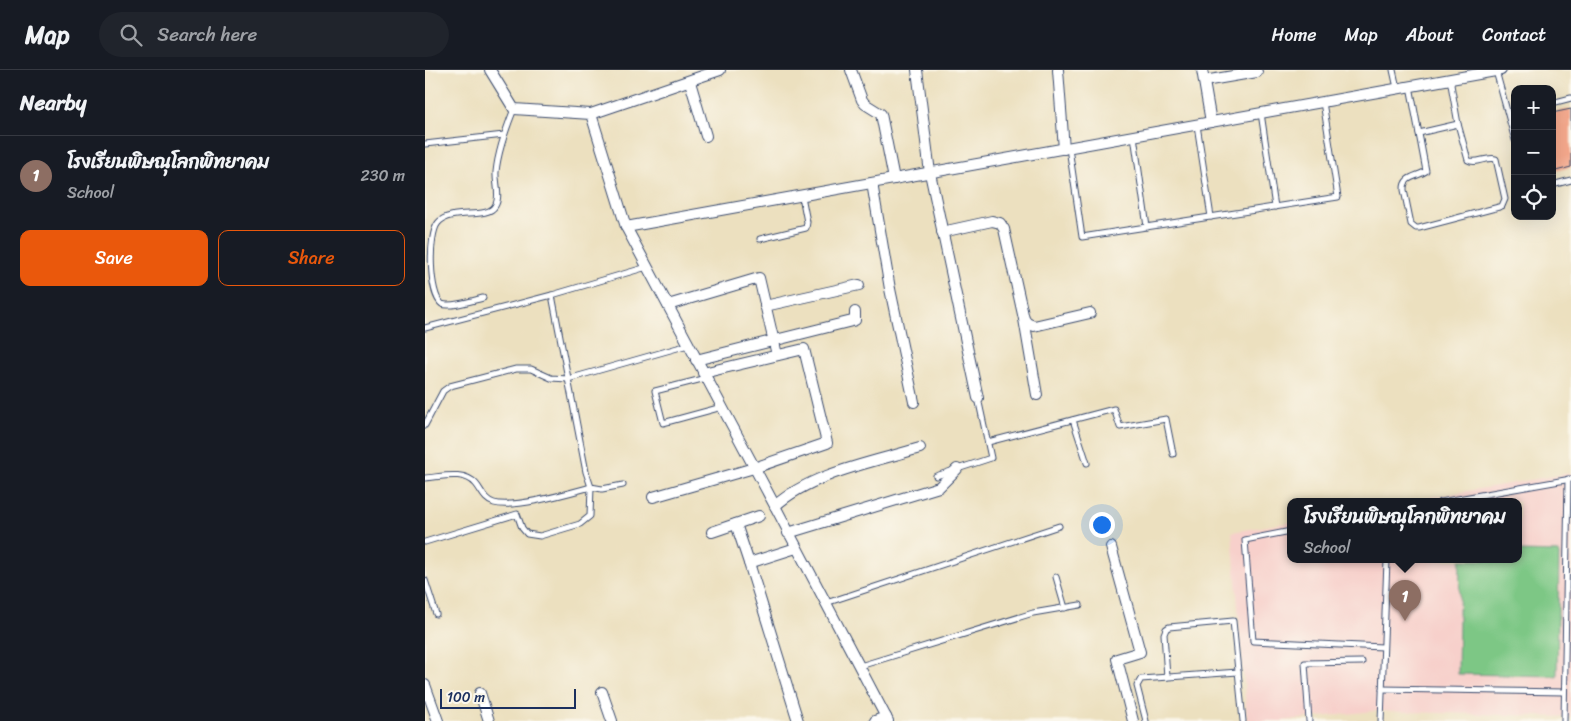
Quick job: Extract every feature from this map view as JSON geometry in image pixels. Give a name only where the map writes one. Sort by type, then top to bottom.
[{"type":"street","points":[[490,70],[514,109],[591,114],[690,82],[720,70]]},
{"type":"street","points":[[851,70],[862,100],[881,114],[894,178]]},
{"type":"street","points":[[917,70],[930,173],[978,398]]},
{"type":"street","points":[[1058,70],[1066,148]]},
{"type":"street","points":[[1202,70],[1211,122]]},
{"type":"street","points":[[626,227],[1499,70]]},
{"type":"street","points":[[1204,81],[1257,72]]},
{"type":"street","points":[[690,82],[705,136]]},
{"type":"street","points":[[591,114],[626,227],[887,719],[875,721]]},
{"type":"street","points":[[872,183],[889,289],[914,402]]},
{"type":"street","points":[[942,232],[992,221],[1000,223],[1004,229],[1024,318],[1037,395]]},
{"type":"street","points":[[668,305],[759,278],[777,355]]},
{"type":"street","points":[[765,306],[859,285]]},
{"type":"street","points":[[696,360],[852,321],[855,320],[855,312]]},
{"type":"street","points":[[1024,318],[1027,323],[1034,326],[1090,313]]},
{"type":"street","points":[[653,497],[754,468],[827,443],[804,349],[705,376]]},
{"type":"street","points":[[775,506],[800,488],[831,475],[920,448]]},
{"type":"street","points":[[788,533],[939,486],[957,469]]},
{"type":"street","points":[[712,532],[759,516]]},
{"type":"street","points":[[736,524],[798,721]]},
{"type":"street","points":[[1111,547],[1140,652],[1117,659],[1133,721]]},
{"type":"street","points":[[749,564],[796,548]]},
{"type":"street","points":[[425,686],[439,721]]},
{"type":"street","points":[[602,692],[612,721]]},
{"type":"street","points":[[479,694],[489,721]]},
{"type":"lane","points":[[1393,70],[1397,88]]},
{"type":"lane","points":[[1499,70],[1512,130]]},
{"type":"lane","points":[[1411,86],[1426,171],[1408,178],[1403,185],[1411,224],[1415,228],[1419,228],[1502,206],[1505,199],[1497,160],[1493,158],[1469,162],[1458,124],[1450,79]]},
{"type":"lane","points":[[1556,102],[1571,98]]},
{"type":"lane","points":[[1066,148],[1083,237],[1338,197],[1323,102]]},
{"type":"lane","points":[[483,298],[450,305],[443,304],[438,299],[433,280],[431,256],[433,233],[438,222],[447,217],[489,211],[495,207],[497,200],[496,172],[504,135],[514,109]]},
{"type":"lane","points":[[1261,113],[1275,207]]},
{"type":"lane","points":[[1419,133],[1458,124]]},
{"type":"lane","points":[[1197,125],[1211,217]]},
{"type":"lane","points":[[425,144],[504,135]]},
{"type":"lane","points":[[1133,136],[1147,227]]},
{"type":"lane","points":[[1556,184],[1571,180]]},
{"type":"lane","points":[[760,239],[805,228],[807,222],[803,196]]},
{"type":"lane","points":[[425,328],[552,295],[647,267]]},
{"type":"lane","points":[[425,542],[517,514],[522,528],[527,534],[539,536],[581,524],[590,516],[591,487],[586,472],[552,295]]},
{"type":"lane","points":[[425,425],[443,391],[450,386],[516,369],[531,369],[556,379],[568,379],[688,345]]},
{"type":"lane","points":[[705,376],[655,391],[663,422],[721,407]]},
{"type":"lane","points":[[936,476],[991,458],[978,398]]},
{"type":"lane","points":[[987,442],[1114,409],[1121,427],[1166,419],[1173,454]]},
{"type":"lane","points":[[1073,420],[1087,463]]},
{"type":"lane","points":[[425,478],[460,476],[469,478],[476,484],[484,498],[500,505],[535,501],[591,487],[602,489],[623,484]]},
{"type":"lane","points":[[1463,498],[1570,479],[1564,721]]},
{"type":"lane","points":[[825,603],[1059,526]]},
{"type":"lane","points":[[1287,532],[1245,540],[1253,641],[1383,647]]},
{"type":"lane","points":[[1381,721],[1387,563]]},
{"type":"lane","points":[[1055,577],[1065,608]]},
{"type":"lane","points":[[425,580],[437,614]]},
{"type":"lane","points":[[859,666],[1033,613],[1080,605]]},
{"type":"lane","points":[[1167,677],[1164,634],[1166,629],[1169,627],[1233,621],[1243,721]]},
{"type":"lane","points":[[1309,721],[1305,663],[1362,662]]},
{"type":"lane","points":[[1146,721],[1138,690],[1141,679],[1238,672]]},
{"type":"lane","points":[[1382,689],[1564,692]]},
{"type":"lane","points":[[1564,700],[1571,701]]},
{"type":"shaded area","points":[[1571,473],[1571,717],[1375,711],[1281,721],[1247,721],[1232,532],[1287,523],[1287,563],[1522,563],[1522,498],[1427,498]]},
{"type":"green space","points":[[1522,551],[1559,552],[1557,676],[1458,674],[1460,563],[1522,563]]},
{"type":"building","points":[[1571,109],[1571,167],[1556,171],[1556,130],[1556,112]]},
{"type":"place","name":"โรงเรียนพิษณุโลกพิทยาคม","points":[[1405,621]]}]
